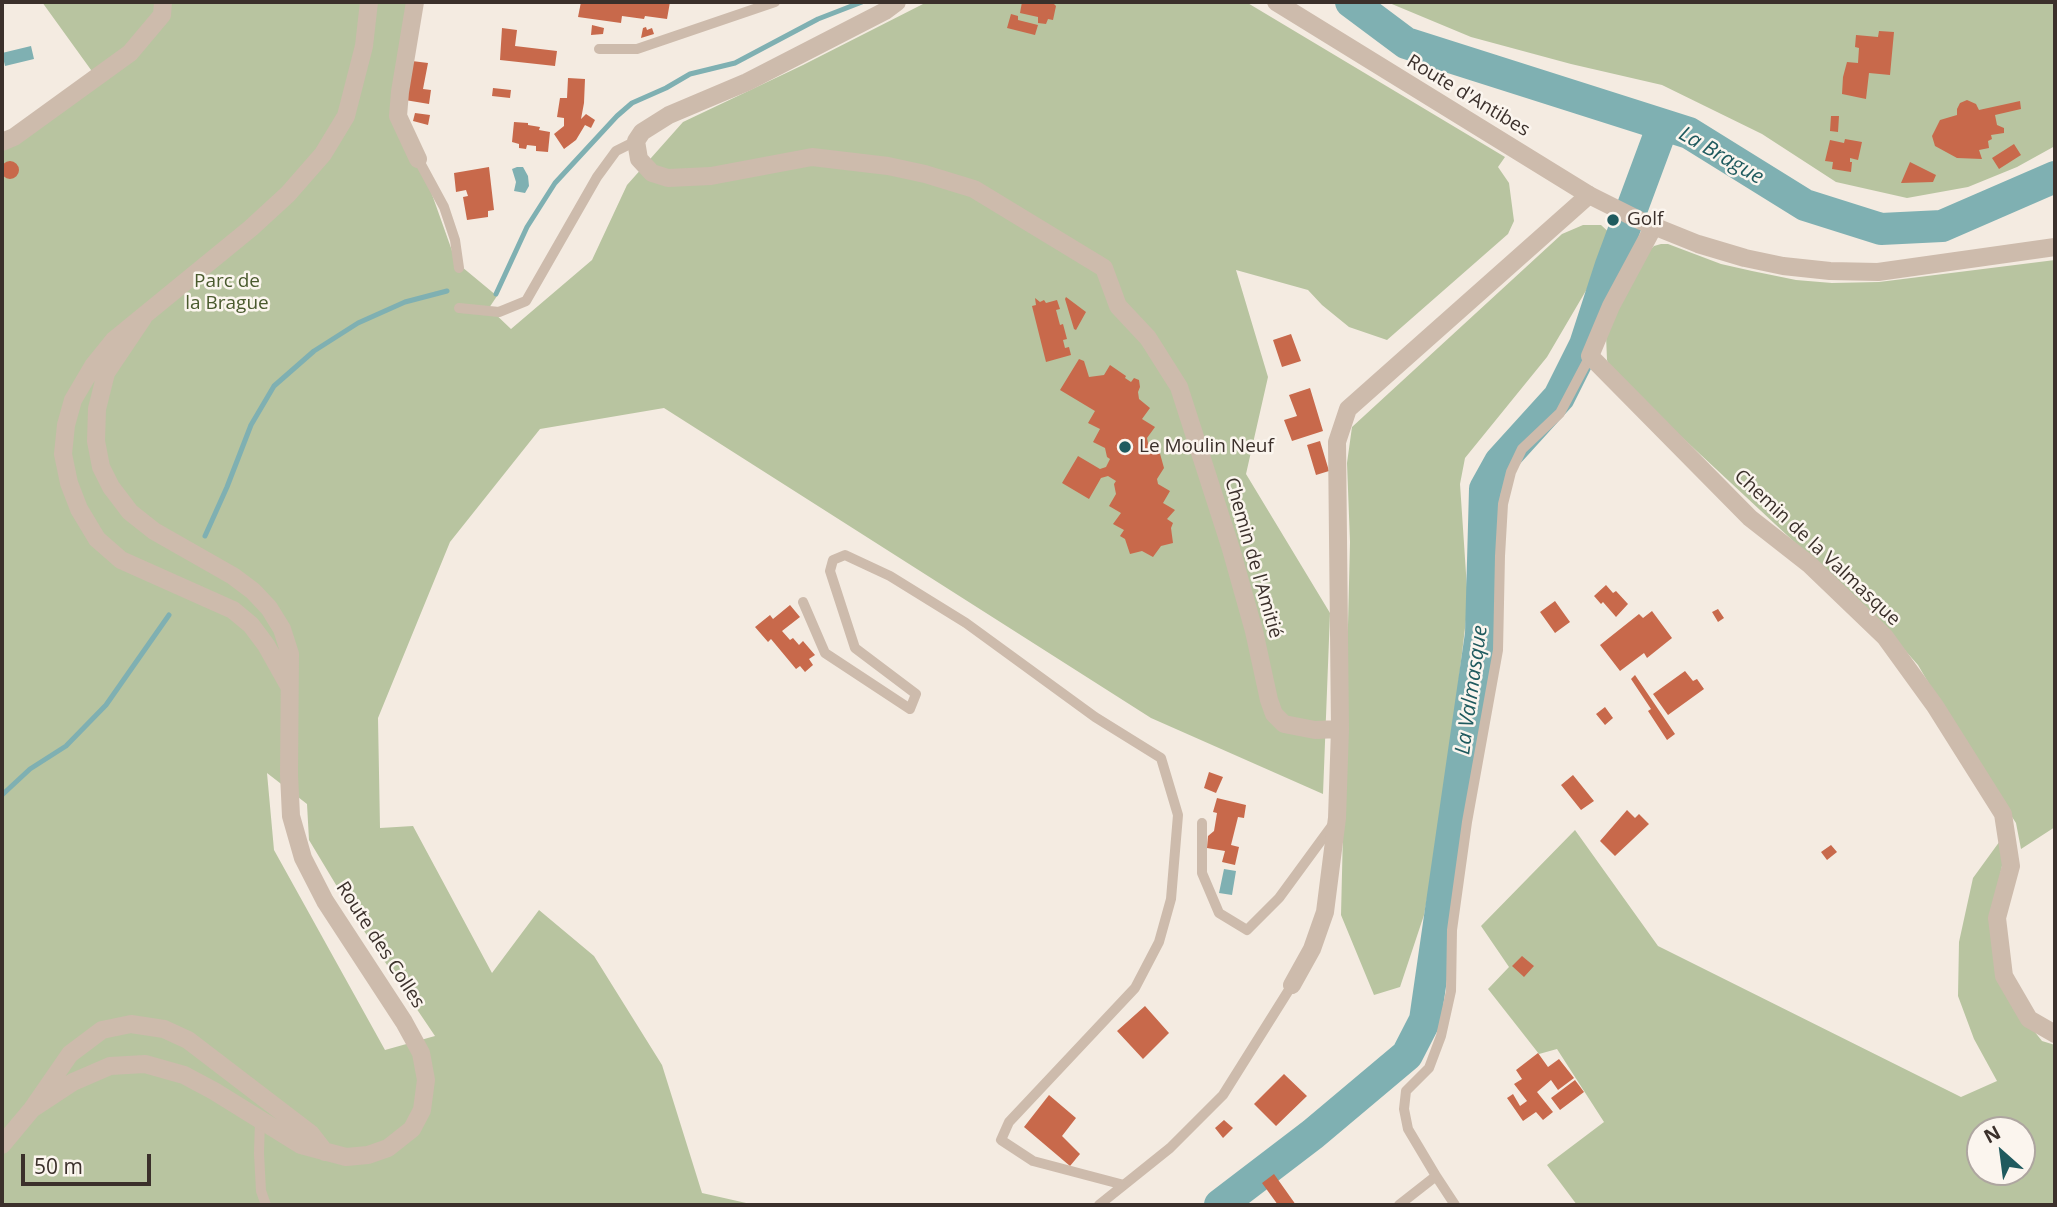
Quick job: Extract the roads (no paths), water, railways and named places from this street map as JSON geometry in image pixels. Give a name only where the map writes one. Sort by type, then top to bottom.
[{"type":"street","points":[[2,142],[14,137],[130,53],[162,15],[163,2]]},
{"type":"street","name":"Route des Colles","points":[[289,686],[267,645],[251,625],[233,610],[121,560],[97,539],[79,509],[69,483],[63,454],[66,425],[73,400],[93,366],[114,340],[251,228],[288,194],[323,154],[346,116],[364,46],[369,2]]},
{"type":"street","points":[[415,2],[398,116],[418,159]]},
{"type":"street","points":[[636,141],[642,132],[669,115],[747,82],[885,11],[897,2]]},
{"type":"street","name":"Route d'Antibes","points":[[1276,2],[1589,195],[1698,244],[1783,266],[1878,272],[2055,247]]},
{"type":"street","name":"Chemin de l'Amitié","points":[[636,141],[639,159],[652,173],[668,178],[711,176],[812,157],[888,166],[925,174],[974,189],[1104,268],[1118,306],[1149,338],[1179,387],[1231,549],[1254,631],[1269,701],[1275,713],[1283,724],[1315,730],[1340,729]]},
{"type":"street","points":[[1292,985],[1312,949],[1325,912],[1337,818],[1340,729],[1336,442],[1348,409],[1589,195]]},
{"type":"street","points":[[1590,356],[1647,223]]},
{"type":"street","name":"Route des Colles","points":[[32,1109],[73,1082],[110,1066],[145,1063],[184,1074],[301,1145],[346,1157],[368,1155],[388,1149],[412,1129],[422,1110],[426,1080],[421,1053],[404,1022],[325,901],[303,858],[291,816],[290,654],[282,629],[270,608],[253,591],[233,576],[154,531],[130,512],[111,487],[101,467],[96,441],[97,409],[106,373],[143,318]]},
{"type":"street","name":"Chemin de la Valmasque","points":[[1590,356],[1750,517],[1810,565],[1885,637],[1935,706],[2003,814],[2011,866],[1997,918],[2004,976],[2029,1019],[2055,1034]]},
{"type":"street","name":"Route des Colles","points":[[2,1145],[32,1109],[70,1054],[102,1030],[131,1024],[164,1028],[188,1041],[311,1135],[325,1152]]},
{"type":"lane","points":[[599,49],[637,49],[775,2]]},
{"type":"lane","points":[[459,308],[499,312],[526,300],[597,177],[615,152],[636,141]]},
{"type":"lane","points":[[418,159],[444,207],[459,268]]},
{"type":"lane","points":[[1455,1205],[1408,1129],[1404,1109],[1406,1091],[1429,1068],[1441,1037],[1451,991],[1452,930],[1467,821],[1498,650],[1503,504],[1511,472],[1522,449],[1560,413],[1590,356]]},
{"type":"lane","points":[[803,602],[825,653],[910,709],[916,694],[855,648],[830,571],[833,560],[845,555],[890,576],[966,623],[1095,717],[1161,758],[1178,816],[1171,899],[1159,942],[1135,988],[1009,1122],[1001,1140],[1032,1161],[1124,1185]]},
{"type":"lane","points":[[1202,823],[1202,873],[1219,913],[1247,930],[1279,898],[1337,818]]},
{"type":"lane","points":[[1099,1205],[1170,1148],[1223,1095],[1292,985]]},
{"type":"lane","points":[[260,1121],[261,1191],[266,1205]]},
{"type":"lane","points":[[1399,1205],[1436,1176]]},
{"type":"water","points":[[31,46],[34,59],[5,66],[2,53]]},
{"type":"water","points":[[523,167],[528,176],[529,186],[525,193],[514,191],[516,182],[512,169]]},
{"type":"water","points":[[1224,869],[1236,871],[1232,895],[1219,893]]},
{"type":"waterway","points":[[496,294],[527,227],[555,183],[632,103],[690,74],[735,63],[818,19],[862,2]]},
{"type":"waterway","name":"La Brague","points":[[1351,2],[1406,43],[1689,133],[1805,205],[1881,229],[1942,226],[2055,177]]},
{"type":"waterway","name":"La Valmasque","points":[[1220,1205],[1313,1134],[1407,1055],[1425,1020],[1481,634],[1485,489],[1500,462],[1559,397],[1585,345],[1611,265],[1663,125]]},
{"type":"waterway","points":[[205,536],[251,425],[274,386],[314,351],[358,323],[405,302],[447,291]]},
{"type":"waterway","points":[[2,795],[30,769],[66,746],[106,705],[169,615]]},
{"type":"place","name":"Golf","points":[[1613,220]]},
{"type":"place","name":"Le Moulin Neuf","points":[[1125,447]]},
{"type":"park label","name":"Parc de la Brague","points":[[227,293]]}]
